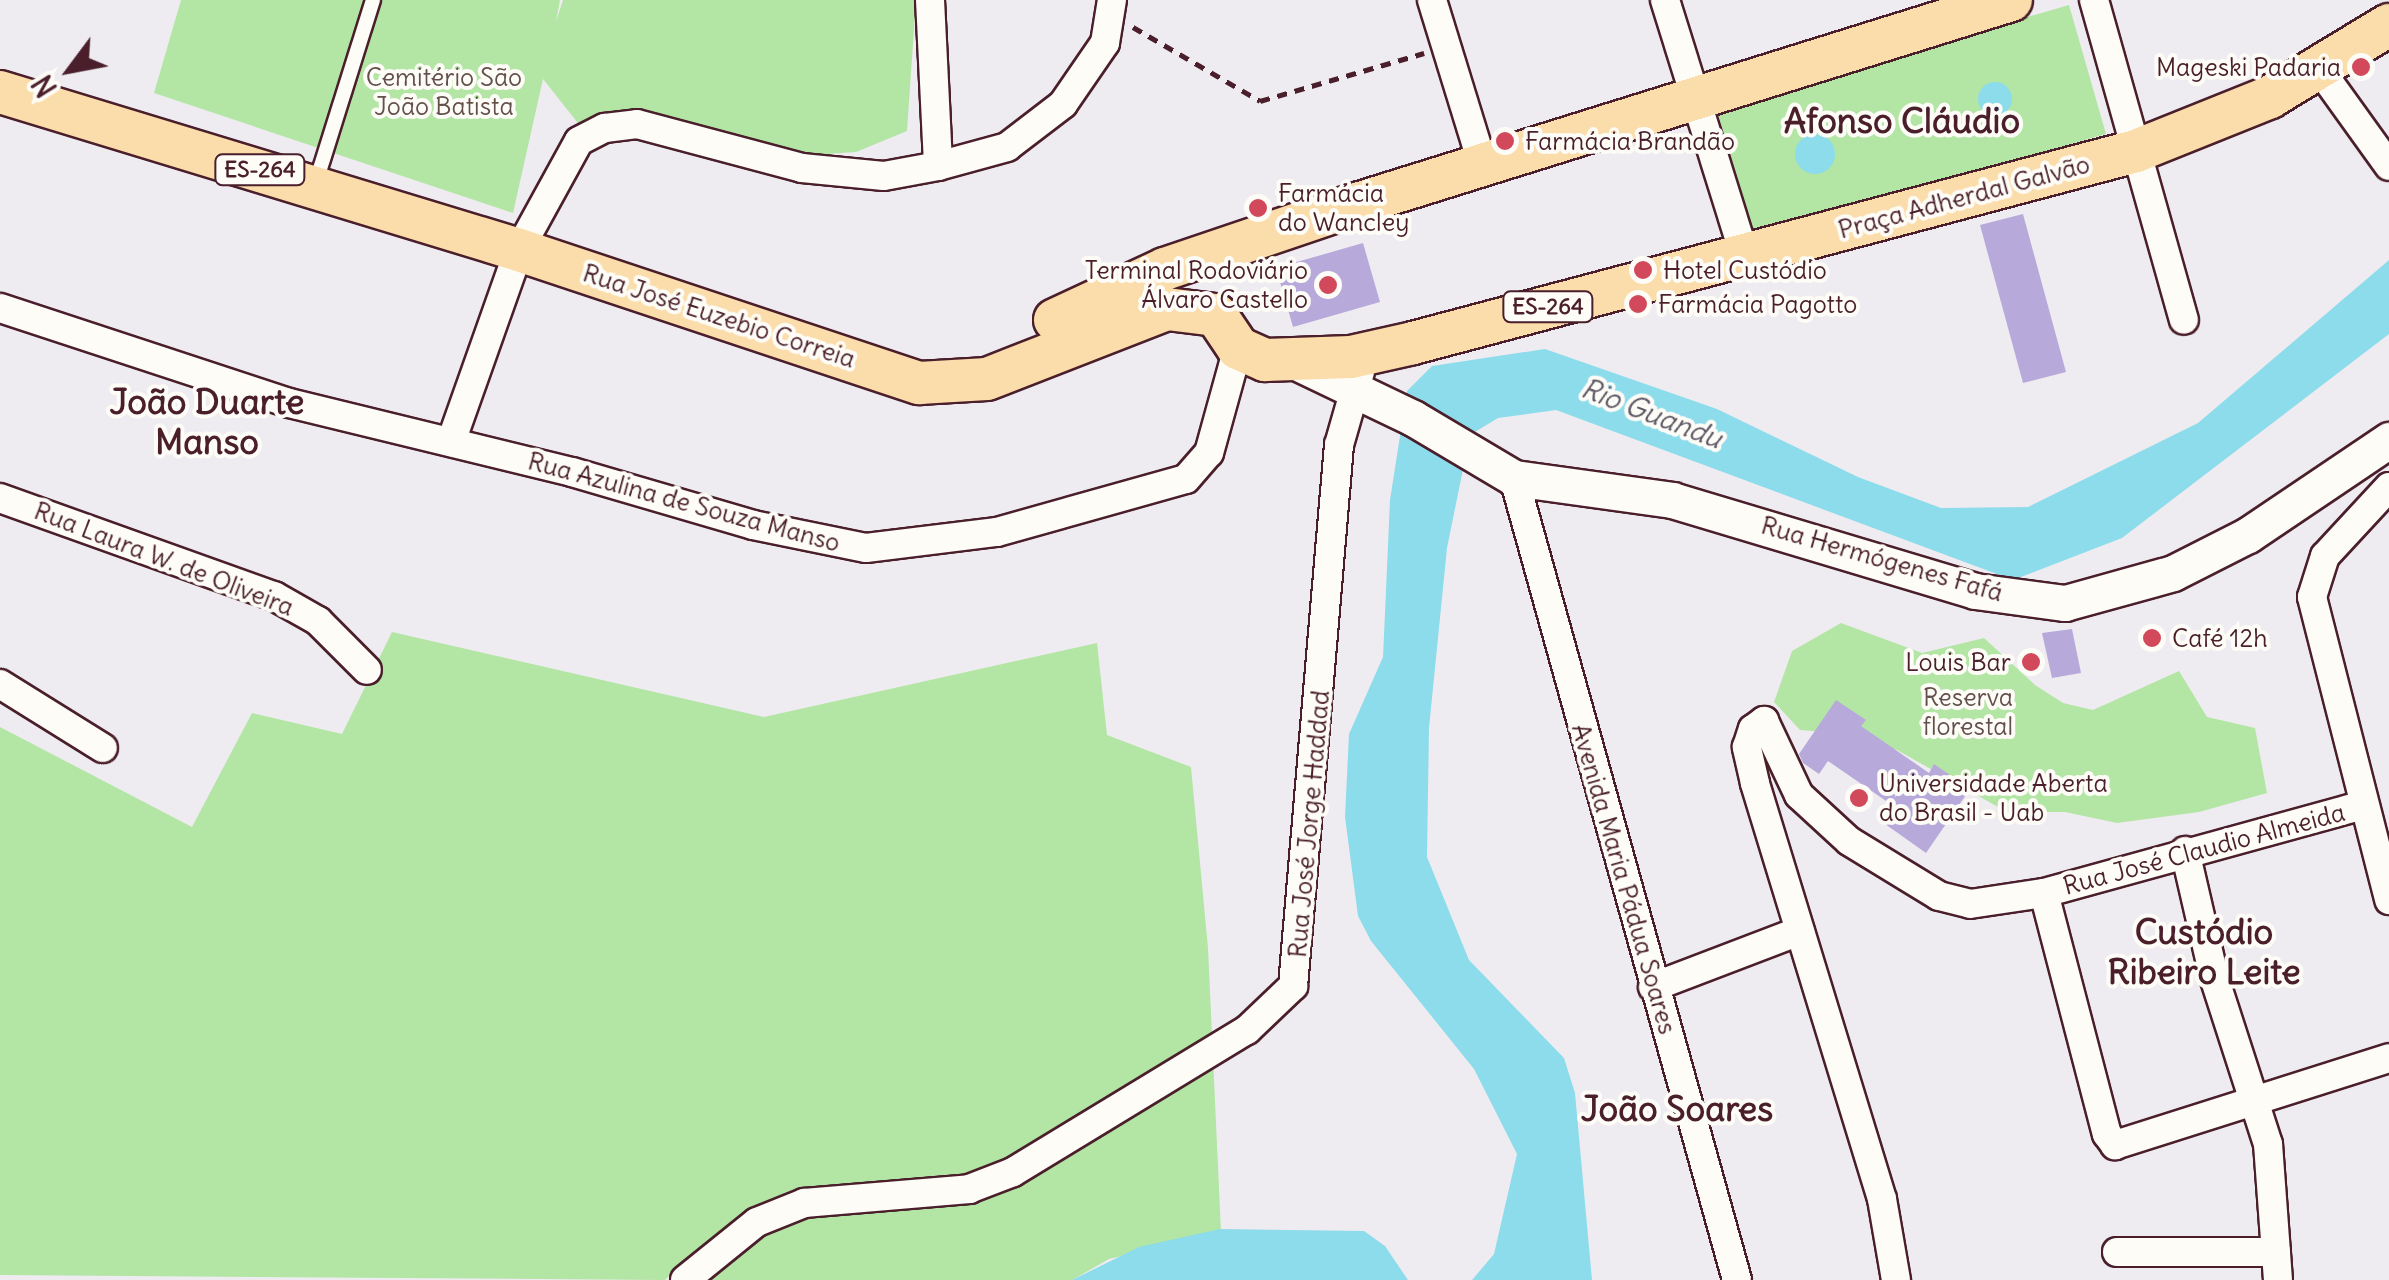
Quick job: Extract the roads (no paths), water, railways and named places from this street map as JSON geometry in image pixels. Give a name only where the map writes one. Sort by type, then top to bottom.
[{"type":"main road","points":[[918,383],[1164,269],[1694,94],[2011,0]]},
{"type":"main road","name":"ES-264","points":[[2136,151],[2320,70],[2389,25]]},
{"type":"main road","name":"ES-264","points":[[0,92],[519,250]]},
{"type":"main road","name":"Praça Adherdal Galvão","points":[[1744,254],[2136,151]]},
{"type":"main road","points":[[1227,332],[1230,274],[1256,240]]},
{"type":"main road","name":"Rua José Euzebio Correia","points":[[519,250],[918,383],[986,378],[1167,309],[1227,332]]},
{"type":"main road","name":"ES-264","points":[[1227,332],[1265,360],[1357,366],[1744,254]]},
{"type":"street","points":[[930,0],[938,166]]},
{"type":"street","points":[[1432,0],[1482,163]]},
{"type":"street","points":[[1665,0],[1744,254]]},
{"type":"street","points":[[2094,0],[2184,320]]},
{"type":"street","points":[[452,442],[519,250],[570,152],[613,126],[681,132],[802,168],[884,176],[938,166],[1006,147],[1038,128],[1093,67],[1113,8]]},
{"type":"street","points":[[2320,70],[2389,166]]},
{"type":"street","name":"Rua Azulina de Souza Manso","points":[[0,308],[200,377],[753,526],[836,544],[898,547],[997,532],[1186,479],[1205,461],[1227,332]]},
{"type":"street","name":"Rua Hermógenes Fafá","points":[[1357,366],[1413,418],[1514,478],[1672,500],[1975,591],[2064,602],[2172,574],[2248,535],[2389,440]]},
{"type":"street","name":"Rua José Jorge Haddad","points":[[685,1280],[758,1222],[804,1203],[968,1188],[1012,1172],[1247,1030],[1293,986],[1339,445],[1357,366]]},
{"type":"street","name":"Avenida Maria Pádua Soares","points":[[1514,478],[1737,1280]]},
{"type":"street","points":[[2389,487],[2339,538],[2312,585],[2389,900]]},
{"type":"street","name":"Rua Laura W. de Oliveira","points":[[0,498],[274,596],[318,621],[367,670]]},
{"type":"street","points":[[0,684],[102,748]]},
{"type":"street","name":"Rua José Claudio Almeida","points":[[1800,931],[1747,747],[1764,721],[1799,795],[1849,841],[1902,876],[1970,904],[2044,892],[2364,805]]},
{"type":"street","points":[[2185,851],[2214,977],[2272,1162],[2278,1280]]},
{"type":"street","points":[[2044,892],[2106,1134],[2125,1146],[2254,1099],[2389,1058]]},
{"type":"street","points":[[1654,987],[1800,931],[1882,1199],[1896,1280]]},
{"type":"street","points":[[2117,1252],[2276,1252]]},
{"type":"lane","points":[[314,186],[373,0]]},
{"type":"water","points":[[1995,82],[2007,87],[2012,99],[2007,111],[1995,116],[1983,111],[1978,99],[1983,87]]},
{"type":"water","points":[[1815,134],[1829,140],[1835,154],[1829,168],[1815,174],[1801,168],[1795,154],[1801,140]]},
{"type":"water","name":"Rio Guandu","points":[[2389,260],[2389,334],[2122,538],[2013,580],[1556,410],[1498,418],[1470,435],[1447,548],[1429,728],[1427,857],[1469,960],[1564,1058],[1575,1093],[1592,1280],[1472,1280],[1494,1254],[1517,1154],[1474,1069],[1371,941],[1358,916],[1345,817],[1349,734],[1383,657],[1390,500],[1407,391],[1432,366],[1545,349],[1717,409],[1858,477],[1941,508],[2028,507],[2198,423]]},
{"type":"water","points":[[1220,1229],[1364,1231],[1385,1246],[1408,1280],[1072,1280],[1139,1247]]},
{"type":"place","name":"Mageski Padaria","points":[[2361,67]]},
{"type":"place","name":"Farmácia Brandão","points":[[1505,141]]},
{"type":"place","name":"Farmácia do Wancley","points":[[1258,208]]},
{"type":"place","name":"Hotel Custódio","points":[[1643,270]]},
{"type":"place","name":"Terminal Rodoviário Álvaro Castello","points":[[1328,285]]},
{"type":"place","name":"Farmácia Pagotto","points":[[1638,304]]},
{"type":"place","name":"Café 12h","points":[[2152,638]]},
{"type":"place","name":"Louis Bar","points":[[2031,662]]},
{"type":"place","name":"Universidade Aberta do Brasil - Uab","points":[[1859,798]]},
{"type":"district","name":"Afonso Cláudio","points":[[1902,120]]},
{"type":"district","name":"João Duarte Manso","points":[[207,421]]},
{"type":"district","name":"Custódio Ribeiro Leite","points":[[2204,951]]},
{"type":"district","name":"João Soares","points":[[1677,1108]]},
{"type":"park label","name":"Cemitério São João Batista","points":[[444,92]]},
{"type":"park label","name":"Reserva florestal","points":[[1968,712]]}]
